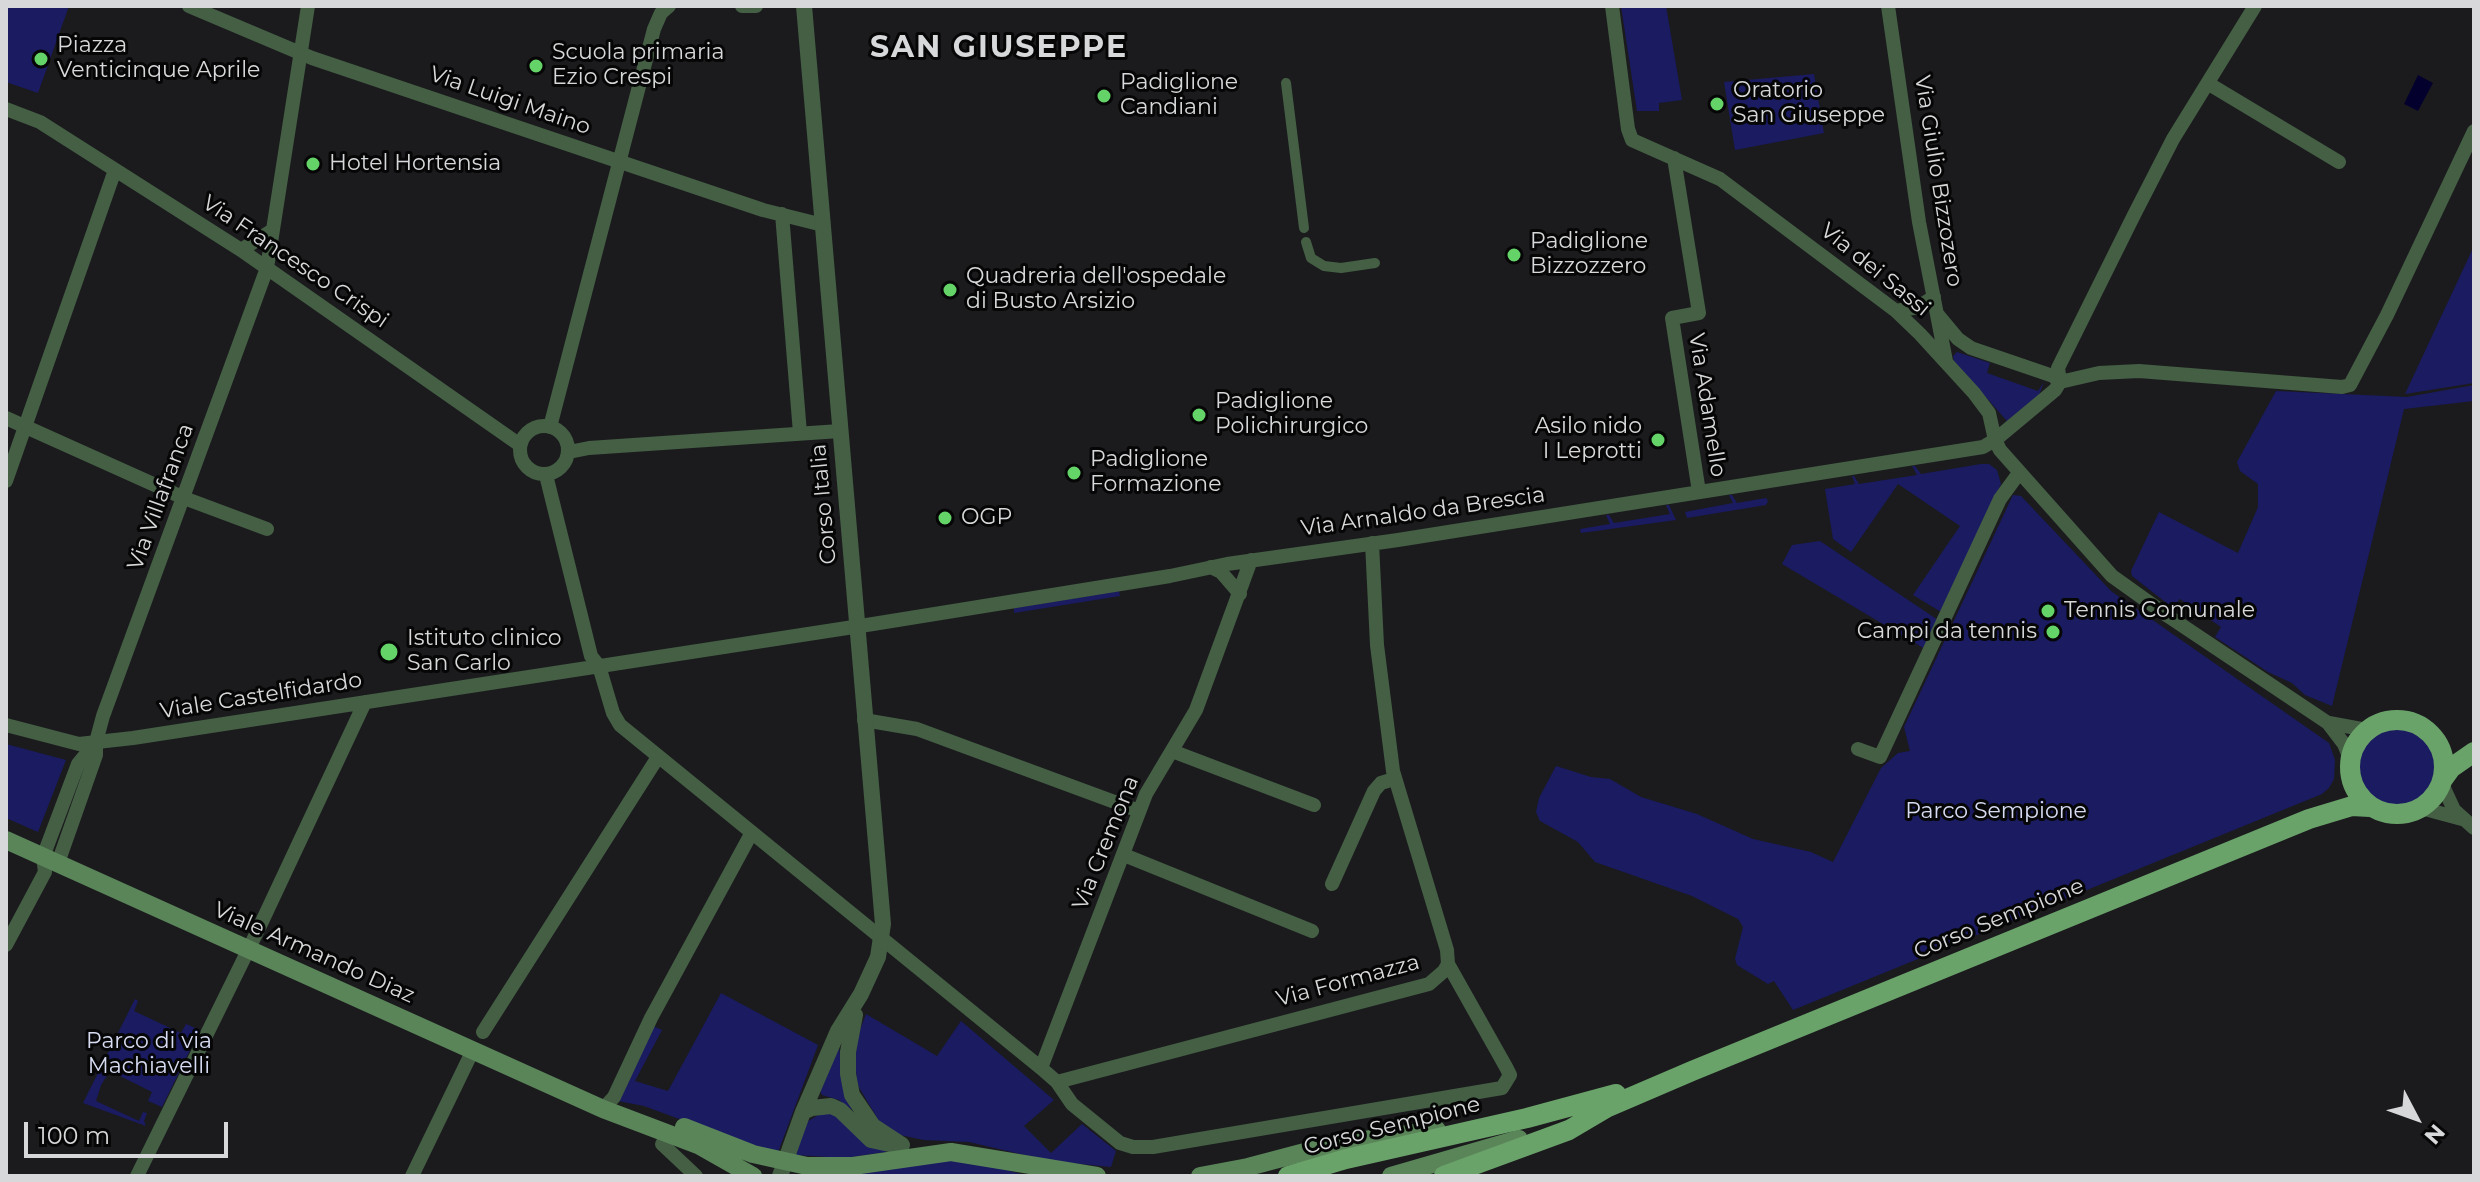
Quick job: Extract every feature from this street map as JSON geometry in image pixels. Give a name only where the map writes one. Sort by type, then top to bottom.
[{"type":"main road","points":[[2325,813],[2350,768],[2356,743],[2367,730],[2385,721],[2404,720],[2423,727],[2437,741],[2444,759],[2442,781]]},
{"type":"main road","points":[[2437,741],[2474,750]]},
{"type":"main road","points":[[2350,768],[2357,794],[2370,807],[2386,814],[2404,815],[2434,798],[2451,768],[2474,750]]},
{"type":"main road","name":"Corso Sempione","points":[[1444,1176],[1569,1130],[1608,1107],[1692,1071],[2325,813],[2352,806],[2370,807]]},
{"type":"main road","name":"Viale Armando Diaz","points":[[6,840],[248,950],[479,1039],[603,1109]]},
{"type":"main road","name":"Corso Sempione","points":[[1288,1176],[1346,1159],[1527,1118],[1692,1071]]},
{"type":"main road","points":[[1391,1176],[1495,1146],[1608,1107]]},
{"type":"main road","points":[[603,1109],[627,1110],[663,1119],[753,1154],[807,1166],[853,1166],[939,1153],[963,1153],[1097,1176]]},
{"type":"main road","points":[[603,1109],[613,1118],[662,1144],[707,1162],[730,1176]]},
{"type":"main road","points":[[603,1109],[698,1145],[753,1176]]},
{"type":"main road","points":[[1200,1176],[1335,1144],[1527,1118]]},
{"type":"main road","points":[[663,1119],[758,1163],[798,1176]]},
{"type":"main road","points":[[986,1156],[1037,1176]]},
{"type":"street","name":"Via Luigi Maino","points":[[189,6],[301,53],[618,162],[823,225]]},
{"type":"street","name":"Via Villafranca","points":[[6,945],[51,860],[78,764],[96,742],[267,268],[308,6]]},
{"type":"street","points":[[550,427],[654,29],[661,13],[669,6]]},
{"type":"street","points":[[742,6],[756,6]]},
{"type":"street","name":"Corso Italia","points":[[803,6],[864,720],[878,850],[883,937],[878,957],[861,994]]},
{"type":"street","name":"Via dei Sassi","points":[[1612,6],[1630,137],[1720,179],[1896,311],[1946,362],[1989,413],[1995,440],[2019,473],[2119,582],[2328,723],[2344,744],[2350,768]]},
{"type":"street","name":"Via Giulio Bizzozero","points":[[1888,6],[1919,222],[1946,362]]},
{"type":"street","points":[[1995,440],[2055,390],[2060,382],[2058,368],[2173,139],[2255,6]]},
{"type":"street","points":[[1286,83],[1304,228]]},
{"type":"street","points":[[2209,84],[2339,162]]},
{"type":"street","name":"Via Francesco Crispi","points":[[6,109],[40,122],[241,250],[520,445],[525,465],[538,474],[546,475]]},
{"type":"street","points":[[2060,382],[2099,373],[2139,371],[2342,387],[2350,385],[2387,315],[2474,131]]},
{"type":"street","name":"Via Adamello","points":[[1674,158],[1699,313],[1672,318],[1699,492]]},
{"type":"street","points":[[6,481],[115,170]]},
{"type":"street","points":[[782,214],[800,433]]},
{"type":"street","points":[[241,250],[273,230]]},
{"type":"street","points":[[1306,242],[1311,258],[1324,266],[1341,268],[1375,263]]},
{"type":"street","points":[[1896,311],[1918,307],[1934,297]]},
{"type":"street","points":[[1938,315],[1958,339],[1977,351]]},
{"type":"street","points":[[1946,362],[1955,349],[1977,351],[2053,376],[2060,382]]},
{"type":"street","points":[[6,418],[184,498],[267,529]]},
{"type":"street","points":[[520,445],[530,430],[538,427],[550,427],[564,436],[569,452],[562,468],[546,475],[546,482],[591,656],[599,666],[617,721],[751,834],[883,937],[1041,1068],[1057,1082],[1072,1104],[1105,1133],[1127,1146],[1143,1148],[1502,1088],[1510,1075],[1448,964]]},
{"type":"street","points":[[569,452],[589,448],[840,431]]},
{"type":"street","name":"Via Arnaldo da Brescia","points":[[856,625],[1170,576],[1251,560],[1985,447],[1995,440]]},
{"type":"street","points":[[1858,749],[1880,757],[2000,499],[2019,473]]},
{"type":"street","name":"Via Formazza","points":[[1057,1082],[1429,984],[1439,978],[1448,964],[1447,950],[1394,779],[1377,645],[1372,543]]},
{"type":"street","name":"Via Cremona","points":[[1041,1068],[1139,811],[1152,782],[1196,710],[1251,560]]},
{"type":"street","points":[[1211,567],[1221,572],[1240,594]]},
{"type":"street","name":"Viale Castelfidardo","points":[[6,725],[79,744],[133,738],[856,625]]},
{"type":"street","points":[[137,1176],[365,702]]},
{"type":"street","points":[[864,720],[917,729],[1139,811]]},
{"type":"street","name":"Via dei Sassi","points":[[2328,723],[2367,730]]},
{"type":"street","points":[[1172,751],[1314,805]]},
{"type":"street","points":[[412,1176],[479,1039],[658,757]]},
{"type":"street","points":[[1332,884],[1374,791],[1381,783],[1394,779]]},
{"type":"street","points":[[2442,781],[2446,797],[2468,824]]},
{"type":"street","points":[[2421,808],[2468,824]]},
{"type":"street","points":[[603,1109],[613,1100],[651,1018],[751,834]]},
{"type":"street","points":[[1124,855],[1312,931]]},
{"type":"street","points":[[780,1176],[803,1112],[838,1031],[861,994]]},
{"type":"street","points":[[861,994],[849,1037],[850,1085],[856,1103],[867,1119],[902,1145]]},
{"type":"street","points":[[803,1112],[831,1106],[840,1110],[871,1140],[939,1153]]},
{"type":"street","points":[[662,1144],[696,1176]]},
{"type":"green space","points":[[6,6],[69,6],[38,93],[6,82]]},
{"type":"green space","points":[[1621,6],[1666,6],[1682,100],[1659,103],[1659,111],[1637,111]]},
{"type":"green space","points":[[1814,74],[1824,133],[1735,150],[1724,82]]},
{"type":"green space","points":[[2474,246],[2474,383],[2405,394]]},
{"type":"green space","points":[[1957,352],[1990,363],[1987,373],[2038,391],[2044,382],[2039,395],[2007,421],[1954,361],[1953,356]]},
{"type":"green space","points":[[2474,385],[2474,401],[2404,409],[2332,706],[2305,695],[2292,683],[2268,672],[2215,637],[2221,627],[2180,599],[2173,608],[2132,576],[2131,571],[2159,512],[2238,553],[2258,507],[2258,484],[2240,471],[2237,462],[2276,391],[2407,397]]},
{"type":"green space","points":[[1989,464],[1997,470],[2001,484],[1941,612],[1913,595],[1960,526],[1898,484],[1851,552],[1833,539],[1825,489],[1855,484],[1852,476],[1859,484],[1917,475],[1912,466],[1921,474]]},
{"type":"green space","points":[[1729,495],[1737,503],[1766,498],[1768,501],[1766,505],[1687,518],[1685,512],[1733,503]]},
{"type":"green space","name":"Parco Sempione","points":[[2013,495],[2021,496],[2111,591],[2329,743],[2335,760],[2334,779],[2329,788],[2322,794],[1793,1010],[1774,981],[1768,984],[1737,965],[1735,959],[1743,927],[1738,919],[1692,896],[1595,862],[1578,842],[1540,821],[1536,812],[1539,798],[1556,766],[1591,777],[1610,779],[1641,797],[1697,814],[1753,839],[1811,852],[1833,862],[1881,768],[1898,753],[1910,751],[1904,727]]},
{"type":"green space","points":[[1666,505],[1669,505],[1676,520],[1581,533],[1580,529],[1610,524],[1606,515],[1614,523],[1670,514]]},
{"type":"green space","points":[[1820,541],[1938,620],[1925,649],[1782,564],[1792,545]]},
{"type":"green space","points":[[1119,591],[1120,596],[1014,613],[1014,608]]},
{"type":"green space","points":[[2396,728],[2411,731],[2424,740],[2433,753],[2436,768],[2433,783],[2424,796],[2411,805],[2396,808],[2381,805],[2368,796],[2359,783],[2356,768],[2359,753],[2368,740],[2381,731]]},
{"type":"green space","points":[[6,744],[66,760],[38,832],[6,818]]},
{"type":"green space","points":[[721,993],[818,1045],[777,1155],[644,1106],[618,1101],[653,1026],[662,1030],[635,1081],[668,1091]]},
{"type":"green space","name":"Parco di via Machiavelli","points":[[135,999],[138,1001],[134,1011],[181,1033],[186,1024],[200,1030],[162,1107],[148,1101],[152,1092],[110,1071],[101,1085],[96,1101],[139,1121],[143,1112],[147,1113],[146,1126],[83,1103]]},
{"type":"green space","points":[[866,1014],[937,1056],[961,1021],[1054,1100],[1024,1126],[1051,1153],[1082,1124],[1116,1151],[1111,1167],[1050,1161],[969,1142],[924,1140],[900,1135],[879,1121],[857,1084],[855,1056],[858,1035]]},
{"type":"green space","points":[[839,1047],[843,1080],[852,1110],[839,1100],[822,1095],[820,1091]]},
{"type":"green space","points":[[826,1110],[886,1152],[845,1158],[795,1155],[807,1122]]},
{"type":"green space","points":[[953,1160],[1027,1176],[822,1176],[811,1173]]},
{"type":"shaded area","points":[[2418,75],[2433,83],[2418,111],[2404,104]]},
{"type":"place","name":"Piazza Venticinque Aprile","points":[[41,59]]},
{"type":"place","name":"Scuola primaria Ezio Crespi","points":[[536,66]]},
{"type":"place","name":"Padiglione Candiani","points":[[1104,96]]},
{"type":"place","name":"Oratorio San Giuseppe","points":[[1717,104]]},
{"type":"place","name":"Hotel Hortensia","points":[[313,164]]},
{"type":"place","name":"Padiglione Bizzozzero","points":[[1514,255]]},
{"type":"place","name":"Quadreria dell'ospedale di Busto Arsizio","points":[[950,290]]},
{"type":"place","name":"Padiglione Polichirurgico","points":[[1199,415]]},
{"type":"place","name":"Asilo nido I Leprotti","points":[[1658,440]]},
{"type":"place","name":"Padiglione Formazione","points":[[1074,473]]},
{"type":"place","name":"OGP","points":[[945,518]]},
{"type":"place","name":"Tennis Comunale","points":[[2048,611]]},
{"type":"place","name":"Campi da tennis","points":[[2053,632]]},
{"type":"place","name":"Istituto clinico San Carlo","points":[[389,652]]},
{"type":"district","name":"SAN GIUSEPPE","points":[[999,48]]}]
